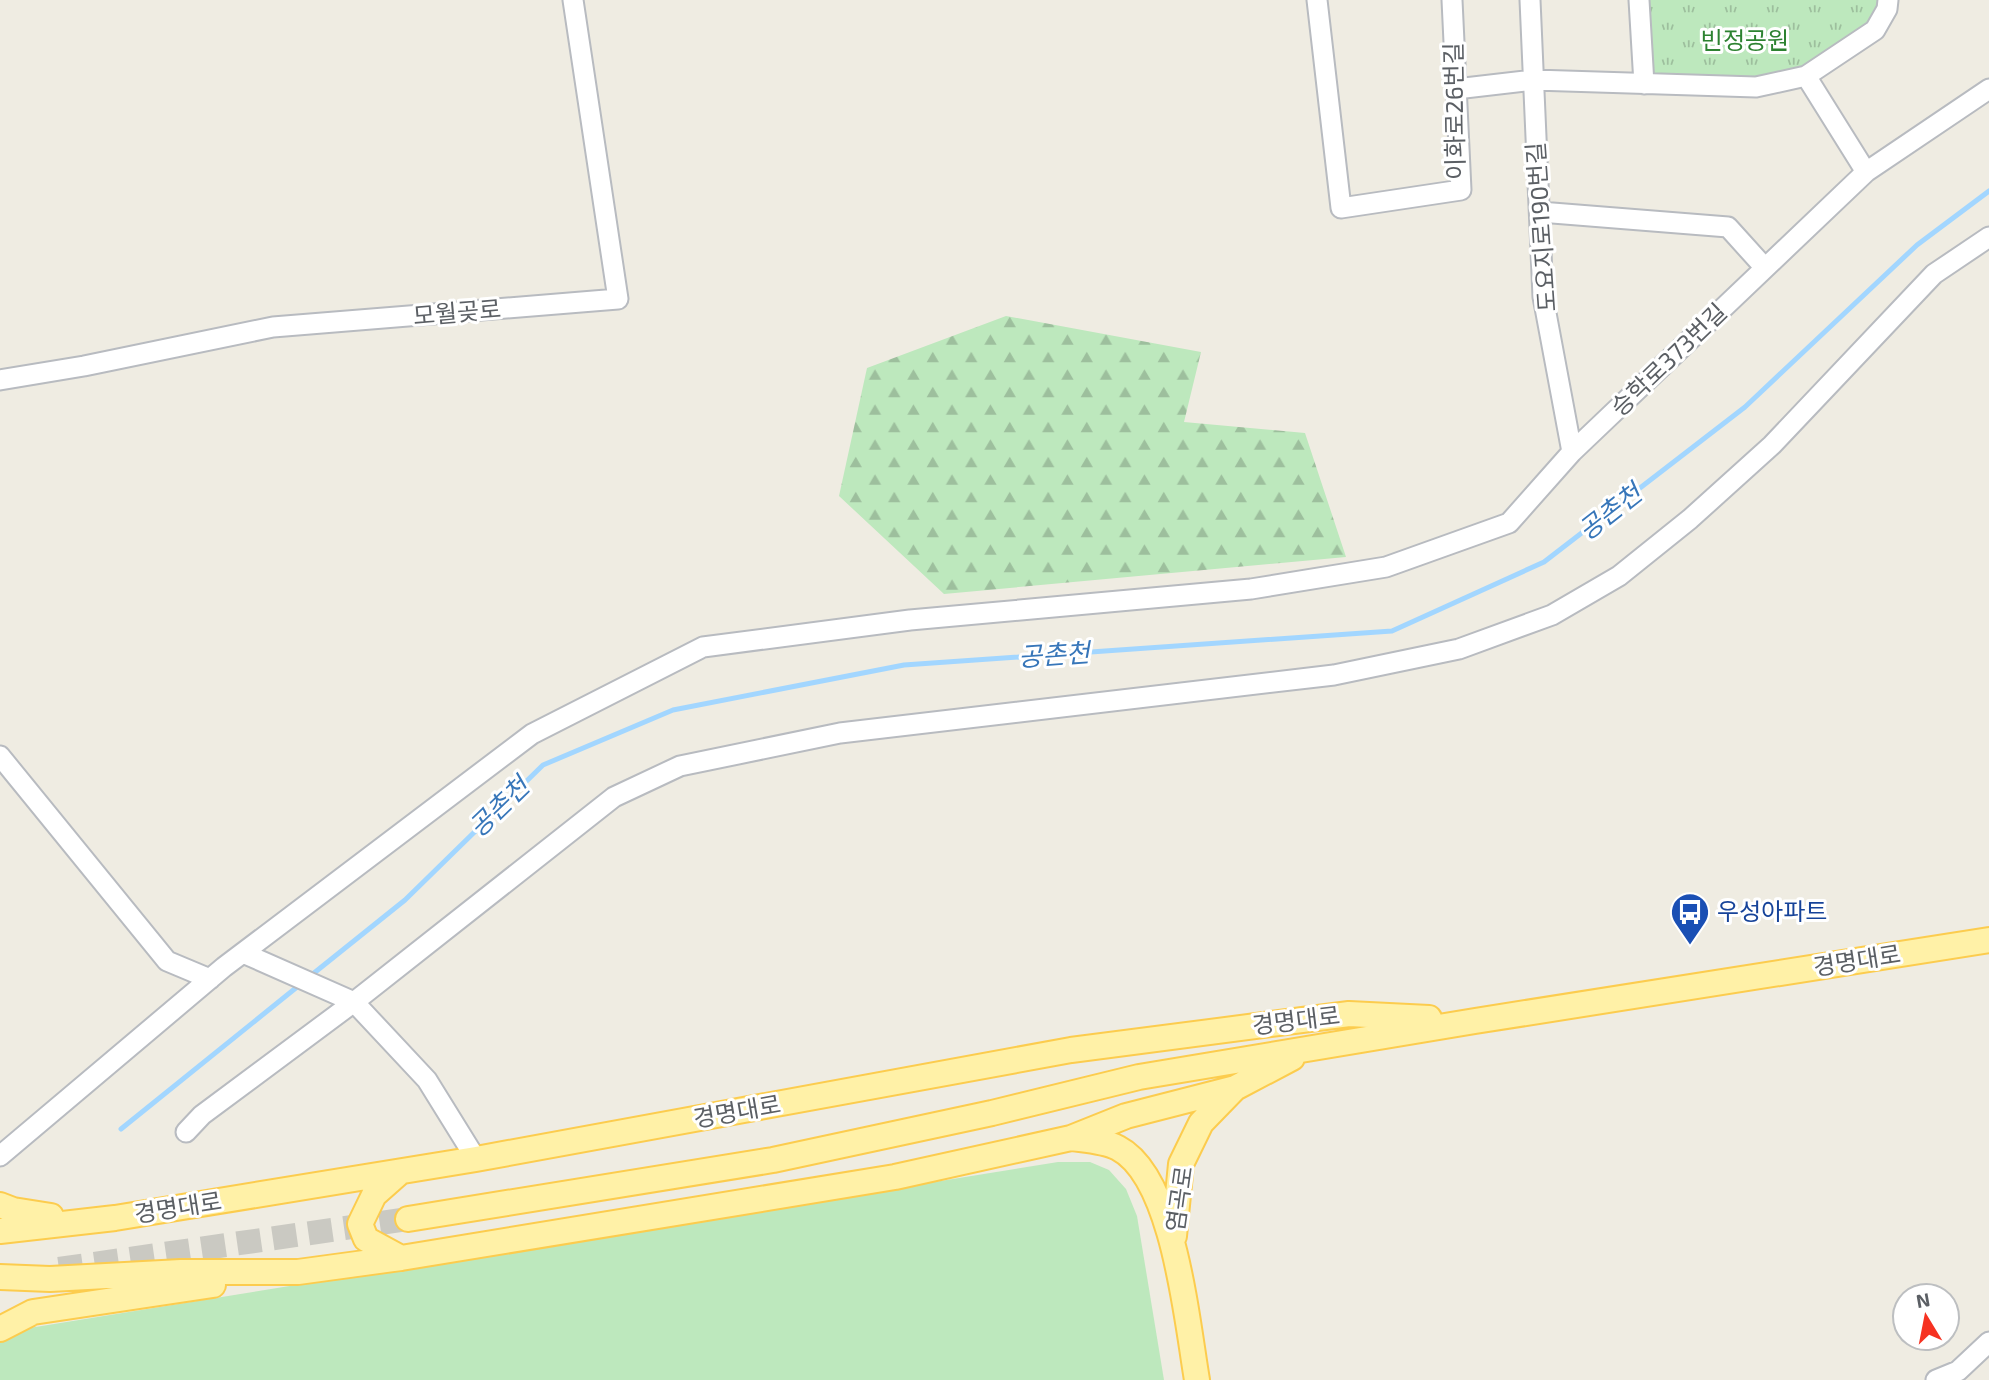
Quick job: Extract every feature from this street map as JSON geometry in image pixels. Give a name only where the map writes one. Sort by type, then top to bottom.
[{"type":"main road","name":"경명대로","points":[[408,1219],[773,1160],[992,1114],[1139,1077],[1989,940]]},
{"type":"main road","name":"경명대로","points":[[0,1231],[115,1218],[476,1160],[1072,1050],[1349,1014],[1475,1021]]},
{"type":"main road","name":"경명대로","points":[[0,1277],[50,1279],[181,1272],[299,1272],[401,1258],[895,1177],[1071,1138],[1126,1116],[1235,1088],[1311,1048]]},
{"type":"main road","name":"염곡로","points":[[1173,1244],[1181,1164],[1201,1123],[1235,1088]]},
{"type":"main road","name":"염곡로","points":[[1071,1138],[1116,1147],[1135,1160],[1157,1199],[1173,1244],[1197,1380]]},
{"type":"main road","points":[[400,1172],[374,1195],[360,1224],[366,1239],[401,1258]]},
{"type":"main road","points":[[0,1205],[47,1216],[115,1218]]},
{"type":"main road","points":[[0,1329],[33,1312],[299,1272]]},
{"type":"street","name":"모월곶로","points":[[0,380],[84,366],[272,327],[618,299],[573,0]]},
{"type":"street","name":"이화로26번길","points":[[1317,0],[1341,208],[1461,190],[1452,0]]},
{"type":"street","name":"도요지로190번길","points":[[1530,0],[1543,297],[1572,453]]},
{"type":"street","points":[[1639,0],[1644,84]]},
{"type":"street","points":[[1456,89],[1534,80],[1756,88],[1806,76],[1875,30],[1887,9],[1888,0]]},
{"type":"street","points":[[1806,76],[1866,172]]},
{"type":"street","name":"승학로373번길","points":[[0,1156],[210,979],[251,956],[532,734],[703,647],[910,620],[1251,589],[1386,567],[1509,523],[1572,453],[1866,172],[1989,89]]},
{"type":"street","points":[[1539,212],[1728,227],[1765,268]]},
{"type":"street","points":[[186,1132],[202,1115],[614,797],[680,766],[841,733],[1334,675],[1459,649],[1552,615],[1619,576],[1690,520],[1772,445],[1934,274],[1989,237]]},
{"type":"street","points":[[0,756],[167,961],[210,979]]},
{"type":"street","points":[[251,956],[349,1000],[427,1080],[476,1160]]},
{"type":"street","points":[[1936,1380],[1958,1375],[1989,1342]]},
{"type":"green space","name":"빈정공원","points":[[1642,0],[1885,0],[1872,27],[1804,74],[1756,84],[1647,81]]},
{"type":"green space","points":[[1006,316],[1201,352],[1184,422],[1305,433],[1346,557],[944,594],[839,496],[867,368]]},
{"type":"green space","points":[[1058,1162],[1090,1162],[1109,1170],[1126,1189],[1137,1216],[1164,1380],[0,1380],[0,1338],[23,1329]]},
{"type":"waterway","name":"공촌천","points":[[309,977],[405,900],[543,765],[673,710],[904,665],[1392,631],[1544,562],[1745,407],[1917,245],[1989,191]]},
{"type":"waterway","name":"공촌천","points":[[121,1129],[302,983]]},
{"type":"tunnel","points":[[59,1269],[408,1219]]},
{"type":"place","name":"우성아파트","points":[[1690,946]]}]
